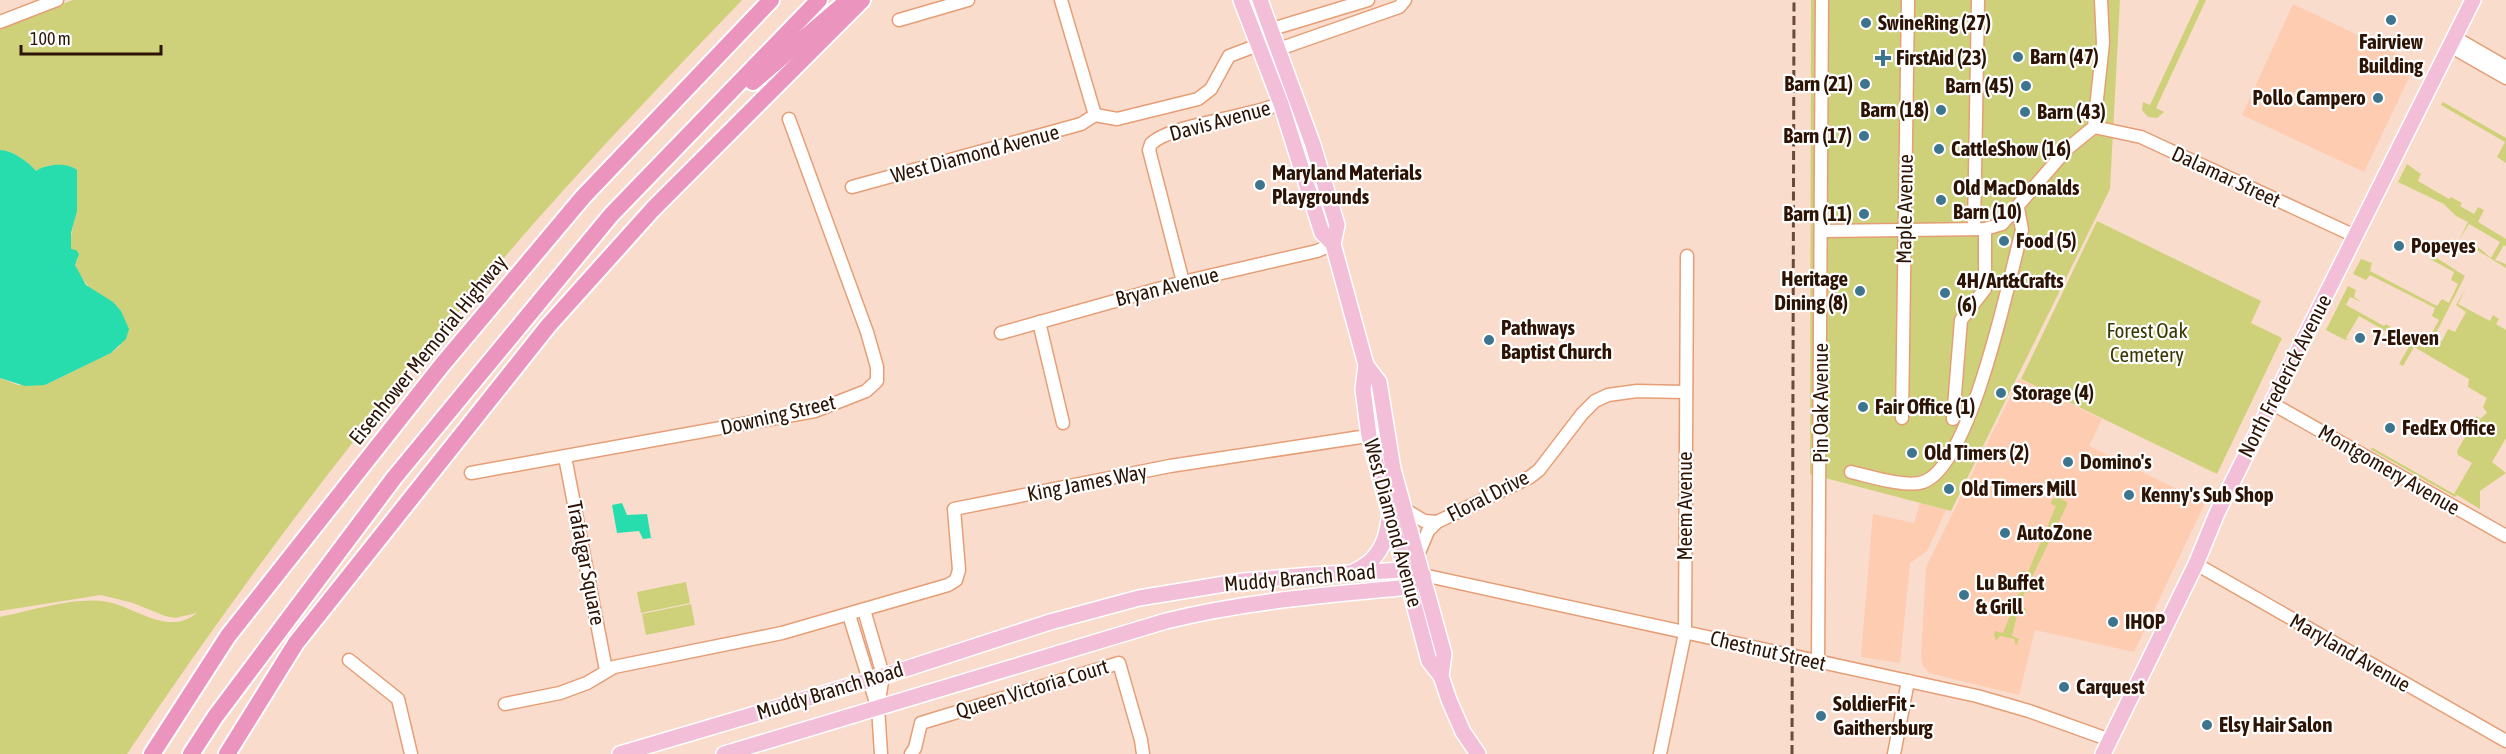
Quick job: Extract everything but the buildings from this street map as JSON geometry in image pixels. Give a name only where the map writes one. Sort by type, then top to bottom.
[{"type":"highway","points":[[735,38],[761,0]]},
{"type":"highway","name":"Eisenhower Memorial Highway","points":[[152,754],[228,636],[442,365],[583,198],[771,0]]},
{"type":"highway","points":[[191,754],[215,717],[394,478],[611,215],[819,0]]},
{"type":"highway","points":[[675,149],[848,0]]},
{"type":"highway","points":[[227,754],[296,643],[548,326],[653,209],[862,0]]},
{"type":"main road","name":"West Diamond Avenue","points":[[1241,0],[1281,104],[1322,233],[1333,244]]},
{"type":"main road","name":"West Diamond Avenue","points":[[1260,0],[1296,96],[1337,225],[1333,244],[1366,365],[1379,382],[1387,434],[1404,508],[1444,654],[1441,676]]},
{"type":"main road","name":"North Frederick Avenue","points":[[2103,754],[2196,564],[2217,513],[2473,0]]},
{"type":"main road","name":"West Diamond Avenue","points":[[1366,365],[1363,389],[1369,436],[1429,660],[1441,676],[1458,723],[1478,754]]},
{"type":"main road","points":[[1349,574],[1361,569],[1380,552],[1390,516]]},
{"type":"main road","name":"Muddy Branch Road","points":[[620,754],[1050,622],[1148,596],[1243,581],[1404,570],[1423,575]]},
{"type":"main road","points":[[1409,587],[1423,575]]},
{"type":"main road","name":"Muddy Branch Road","points":[[724,754],[1122,634],[1206,611],[1271,601],[1409,587]]},
{"type":"street","points":[[0,22],[57,0]]},
{"type":"street","points":[[899,20],[968,0]]},
{"type":"street","points":[[1061,0],[1095,115]]},
{"type":"street","points":[[1368,0],[1272,28],[1258,45],[1279,49],[1399,7],[1405,0]]},
{"type":"street","name":"Pin Oak Avenue","points":[[1818,663],[1822,0]]},
{"type":"street","name":"Maple Avenue","points":[[1902,418],[1908,0]]},
{"type":"street","points":[[1953,419],[1961,320],[1985,290],[1979,229],[1978,0]]},
{"type":"street","points":[[1822,231],[1979,229],[2002,224],[2019,208],[2067,149],[2094,127],[2103,43],[2101,0]]},
{"type":"street","points":[[2452,41],[2506,67]]},
{"type":"street","points":[[2452,41],[2506,78]]},
{"type":"street","name":"West Diamond Avenue","points":[[852,187],[1081,124],[1095,115],[1117,119],[1198,99],[1213,86],[1229,56],[1258,45]]},
{"type":"street","name":"Davis Avenue","points":[[1183,282],[1149,150],[1155,139],[1245,115],[1281,104],[1296,96]]},
{"type":"street","name":"Downing Street","points":[[471,473],[815,411],[866,391],[877,381],[877,367],[867,332],[789,119]]},
{"type":"street","name":"Dalamar Street","points":[[2094,127],[2141,137],[2355,236]]},
{"type":"street","points":[[1851,472],[1886,480],[1922,483],[1941,470],[1952,454],[1980,389],[2022,231],[2019,208]]},
{"type":"street","name":"Bryan Avenue","points":[[1001,333],[1183,282],[1317,251],[1333,244]]},
{"type":"street","name":"Meem Avenue","points":[[1660,754],[1685,633],[1684,392],[1687,256]]},
{"type":"street","points":[[1039,322],[1063,423]]},
{"type":"street","name":"Floral Drive","points":[[1418,555],[1428,531],[1437,522],[1530,477],[1595,401],[1608,395],[1637,391],[1684,392]]},
{"type":"street","name":"Montgomery Avenue","points":[[2271,404],[2506,536]]},
{"type":"street","name":"King James Way","points":[[505,704],[569,690],[586,683],[606,670],[735,644],[849,615],[948,585],[956,579],[959,570],[954,509],[1170,466],[1387,434]]},
{"type":"street","name":"Trafalgar Square","points":[[565,457],[606,670]]},
{"type":"street","name":"Floral Drive","points":[[1404,508],[1424,521],[1437,522]]},
{"type":"street","name":"Maryland Avenue","points":[[2196,564],[2506,741]]},
{"type":"street","name":"Chestnut Street","points":[[1423,575],[1997,701],[2110,740]]},
{"type":"street","points":[[864,610],[875,677],[881,754]]},
{"type":"street","points":[[849,615],[875,677]]},
{"type":"street","points":[[349,660],[398,699],[411,754]]},
{"type":"street","name":"Queen Victoria Court","points":[[911,754],[915,748],[921,723],[1119,663],[1143,754]]},
{"type":"street","points":[[1894,754],[1908,681]]},
{"type":"shaded area","points":[[2293,4],[2416,63],[2364,172],[2242,115]]},
{"type":"shaded area","points":[[0,150],[20,157],[36,171],[56,165],[73,167],[77,170],[77,211],[71,233],[71,249],[76,250],[79,254],[75,265],[86,285],[113,302],[121,311],[129,329],[126,339],[111,353],[45,385],[25,386],[0,378]]},
{"type":"shaded area","points":[[2019,379],[2102,419],[2089,446],[2205,503],[2134,652],[2035,630],[2019,695],[1929,673],[1923,666],[1921,656],[1926,567]]},
{"type":"shaded area","points":[[622,503],[627,515],[647,514],[651,538],[643,539],[639,531],[617,533],[612,505]]},
{"type":"shaded area","points":[[1920,503],[1946,510],[1927,551],[1910,563],[1900,663],[1861,657],[1873,514],[1914,523]]},
{"type":"green space","points":[[73,0],[742,0],[560,194],[427,350],[272,548],[127,754],[0,754],[0,617],[77,601],[113,603],[162,621],[185,620],[197,613],[175,618],[133,603],[101,595],[0,611],[0,378],[18,385],[45,385],[111,353],[120,346],[89,287],[78,273],[75,263],[78,259],[71,249],[70,241],[75,217],[75,168],[55,165],[36,171],[20,157],[0,150],[0,28]]},
{"type":"green space","points":[[1811,0],[2120,0],[2110,189],[1951,511],[1810,474]]},
{"type":"green space","points":[[2199,0],[2206,0],[2156,108],[2164,112],[2157,118],[2148,117],[2142,110],[2143,102],[2150,105]]},
{"type":"green space","points":[[2443,102],[2506,138],[2506,163],[2497,157],[2505,142],[2441,105]]},
{"type":"green space","points":[[2407,164],[2421,174],[2418,181],[2449,199],[2451,197],[2462,203],[2460,206],[2474,214],[2478,207],[2484,210],[2478,222],[2506,239],[2506,246],[2504,245],[2495,260],[2506,264],[2506,268],[2477,250],[2478,247],[2491,258],[2500,242],[2469,224],[2459,240],[2468,222],[2456,216],[2444,204],[2398,182]]},
{"type":"green space","name":"Forest Oak Cemetery","points":[[2097,221],[2261,301],[2251,323],[2282,338],[2217,474],[2021,379]]},
{"type":"green space","points":[[2432,255],[2465,276],[2434,337],[2442,341],[2448,329],[2455,332],[2466,312],[2456,305],[2466,288],[2458,304],[2490,321],[2493,315],[2499,319],[2496,324],[2506,330],[2506,438],[2492,462],[2506,473],[2480,491],[2480,509],[2370,449],[2373,448],[2454,494],[2472,463],[2458,455],[2457,451],[2477,416],[2480,419],[2487,413],[2483,407],[2487,398],[2468,387],[2469,379],[2414,347],[2403,366],[2399,364],[2410,345],[2359,316],[2346,338],[2349,340],[2326,330],[2348,286],[2356,290],[2354,297],[2362,302],[2350,297],[2346,305],[2384,326],[2386,324],[2391,327],[2390,330],[2417,345],[2421,339],[2427,342],[2439,320],[2432,316],[2435,308],[2370,275],[2366,280],[2353,274],[2361,259],[2372,263],[2370,271],[2437,306],[2442,299],[2449,303],[2458,284],[2451,280],[2454,272],[2430,259]]},
{"type":"green space","points":[[2057,497],[2067,502],[2067,505],[2032,577],[2022,575],[2021,571],[2028,572],[2056,506],[2051,504],[2051,501]]},
{"type":"green space","points":[[686,582],[690,603],[641,613],[637,592]]},
{"type":"green space","points":[[2018,585],[2030,592],[2024,593],[2021,606],[2026,611],[2018,611],[2012,636],[2019,639],[2016,646],[2014,639],[2000,636],[1996,641],[1994,635],[1995,631],[2003,633],[2020,591],[2014,588]]},
{"type":"green space","points":[[691,604],[695,625],[646,635],[642,614]]},
{"type":"railway","points":[[1792,754],[1794,0]]},
{"type":"place","name":"Fairview Building","points":[[2391,20]]},
{"type":"place","name":"SwineRing (27)","points":[[1866,23]]},
{"type":"place","name":"Barn (47)","points":[[2018,57]]},
{"type":"place","name":"FirstAid (23)","points":[[1883,58]]},
{"type":"place","name":"Barn (21)","points":[[1865,84]]},
{"type":"place","name":"Barn (45)","points":[[2026,86]]},
{"type":"place","name":"Pollo Campero","points":[[2378,98]]},
{"type":"place","name":"Barn (18)","points":[[1941,110]]},
{"type":"place","name":"Barn (43)","points":[[2025,112]]},
{"type":"place","name":"Barn (17)","points":[[1864,136]]},
{"type":"place","name":"CattleShow (16)","points":[[1939,149]]},
{"type":"place","name":"Maryland Materials Playgrounds","points":[[1260,185]]},
{"type":"place","name":"Old MacDonalds Barn (10)","points":[[1941,200]]},
{"type":"place","name":"Barn (11)","points":[[1864,214]]},
{"type":"place","name":"Food (5)","points":[[2004,241]]},
{"type":"place","name":"Popeyes","points":[[2399,246]]},
{"type":"place","name":"Heritage Dining (8)","points":[[1860,291]]},
{"type":"place","name":"4H/Art&Crafts (6)","points":[[1945,293]]},
{"type":"place","name":"7-Eleven","points":[[2360,338]]},
{"type":"place","name":"Pathways Baptist Church","points":[[1489,340]]},
{"type":"place","name":"Storage (4)","points":[[2001,393]]},
{"type":"place","name":"Fair Office (1)","points":[[1863,407]]},
{"type":"place","name":"FedEx Office","points":[[2390,428]]},
{"type":"place","name":"Old Timers (2)","points":[[1912,453]]},
{"type":"place","name":"Domino's","points":[[2068,462]]},
{"type":"place","name":"Old Timers Mill","points":[[1949,489]]},
{"type":"place","name":"Kenny's Sub Shop","points":[[2129,495]]},
{"type":"place","name":"AutoZone","points":[[2005,533]]},
{"type":"place","name":"Lu Buffet & Grill","points":[[1964,595]]},
{"type":"place","name":"IHOP","points":[[2113,622]]},
{"type":"place","name":"Carquest","points":[[2064,687]]},
{"type":"place","name":"SoldierFit - Gaithersburg","points":[[1821,716]]},
{"type":"place","name":"Elsy Hair Salon","points":[[2207,725]]}]
